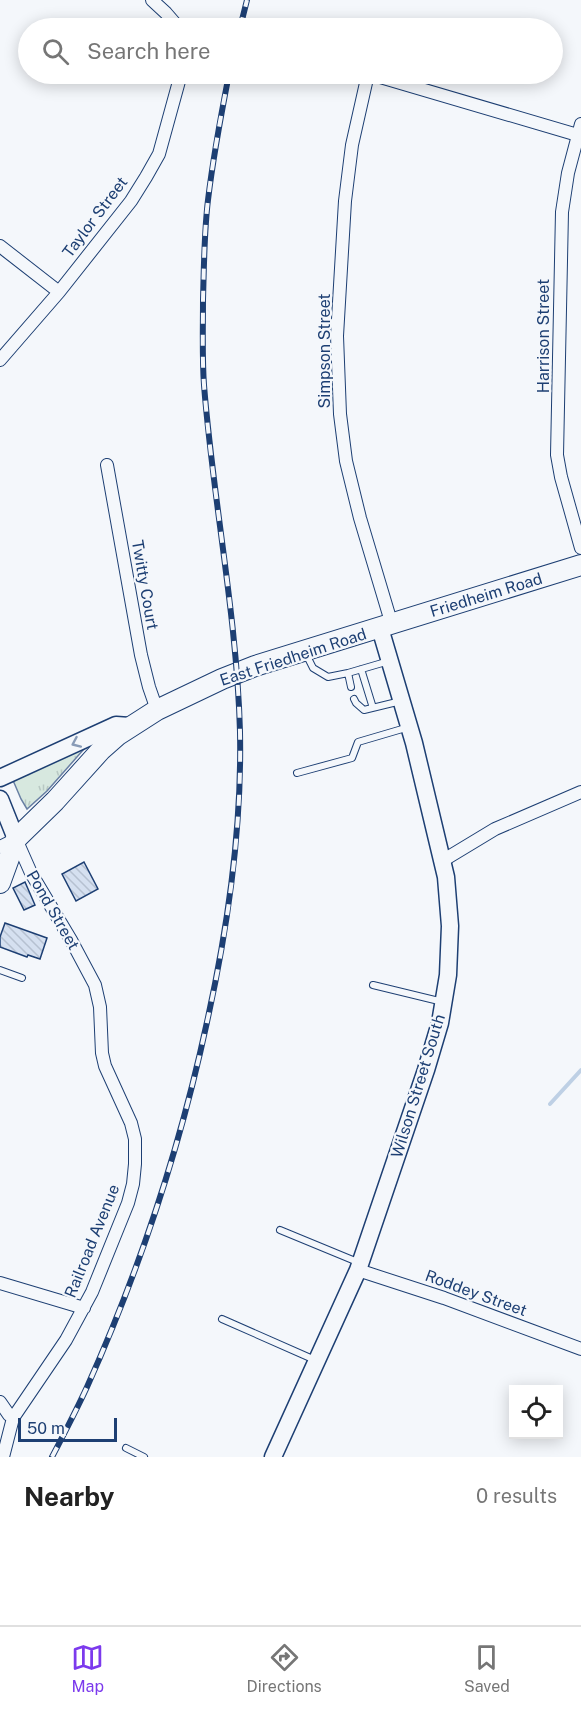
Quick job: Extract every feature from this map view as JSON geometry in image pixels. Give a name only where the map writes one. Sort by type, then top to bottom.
[{"type":"main road","name":"Friedheim Road","points":[[386,626],[581,565]]},
{"type":"main road","name":"East Friedheim Road","points":[[130,726],[157,710],[255,666],[386,626]]},
{"type":"main road","points":[[0,883],[8,843],[55,801],[101,750],[130,726]]},
{"type":"street","points":[[152,0],[170,18]]},
{"type":"street","name":"Taylor Street","points":[[0,360],[58,292],[130,201],[159,154],[178,84]]},
{"type":"street","name":"Simpson Street","points":[[367,84],[352,145],[345,201],[337,336],[340,414],[346,461],[360,518],[380,582],[386,626]]},
{"type":"street","points":[[405,84],[580,132]]},
{"type":"street","name":"Harrison Street","points":[[580,132],[568,173],[562,212],[557,455],[581,548]]},
{"type":"street","points":[[0,246],[58,292]]},
{"type":"street","name":"Twitty Court","points":[[107,465],[146,678],[157,710]]},
{"type":"street","name":"Wilson Street South","points":[[273,1457],[359,1266],[426,1070],[440,1023],[448,975],[450,926],[446,877],[410,727],[390,661],[386,626]]},
{"type":"street","name":"East Friedheim Road","points":[[0,777],[116,725],[130,726]]},
{"type":"street","points":[[442,861],[495,829],[581,792]]},
{"type":"street","name":"Pond Street","points":[[0,799],[8,843],[31,873],[95,985],[100,1007],[100,1023]]},
{"type":"street","name":"Railroad Avenue","points":[[3,1457],[13,1418],[66,1340],[84,1308],[107,1259],[133,1184],[135,1139],[131,1123],[105,1066],[100,1023]]},
{"type":"street","name":"Roddey Street","points":[[359,1266],[581,1349]]},
{"type":"street","points":[[0,1283],[84,1308]]},
{"type":"street","points":[[0,1402],[13,1418]]},
{"type":"lane","points":[[305,651],[313,668],[328,677],[390,661]]},
{"type":"lane","points":[[361,669],[373,708]]},
{"type":"lane","points":[[348,673],[351,687]]},
{"type":"lane","points":[[354,699],[356,704],[364,710],[402,701]]},
{"type":"lane","points":[[297,773],[352,758],[358,742],[410,727]]},
{"type":"lane","points":[[0,970],[22,978]]},
{"type":"lane","points":[[373,985],[443,1002]]},
{"type":"lane","points":[[280,1230],[359,1266]]},
{"type":"lane","points":[[222,1319],[318,1361]]},
{"type":"lane","points":[[126,1448],[144,1457]]},
{"type":"green space","points":[[83,747],[84,749],[47,791],[27,809],[12,778]]},
{"type":"building","points":[[84,862],[98,889],[76,901],[62,874]]},
{"type":"building","points":[[25,882],[35,905],[24,910],[13,888]]},
{"type":"building","points":[[5,923],[47,938],[40,959],[28,955],[27,957],[0,947],[0,937]]},
{"type":"waterway","points":[[550,1104],[581,1070]]},
{"type":"railway","points":[[242,18],[247,0]]},
{"type":"railway","points":[[52,1457],[106,1343],[141,1253],[171,1162],[207,1022],[232,878],[239,805],[238,689],[230,602],[208,428],[203,342],[207,212],[227,84]]}]
